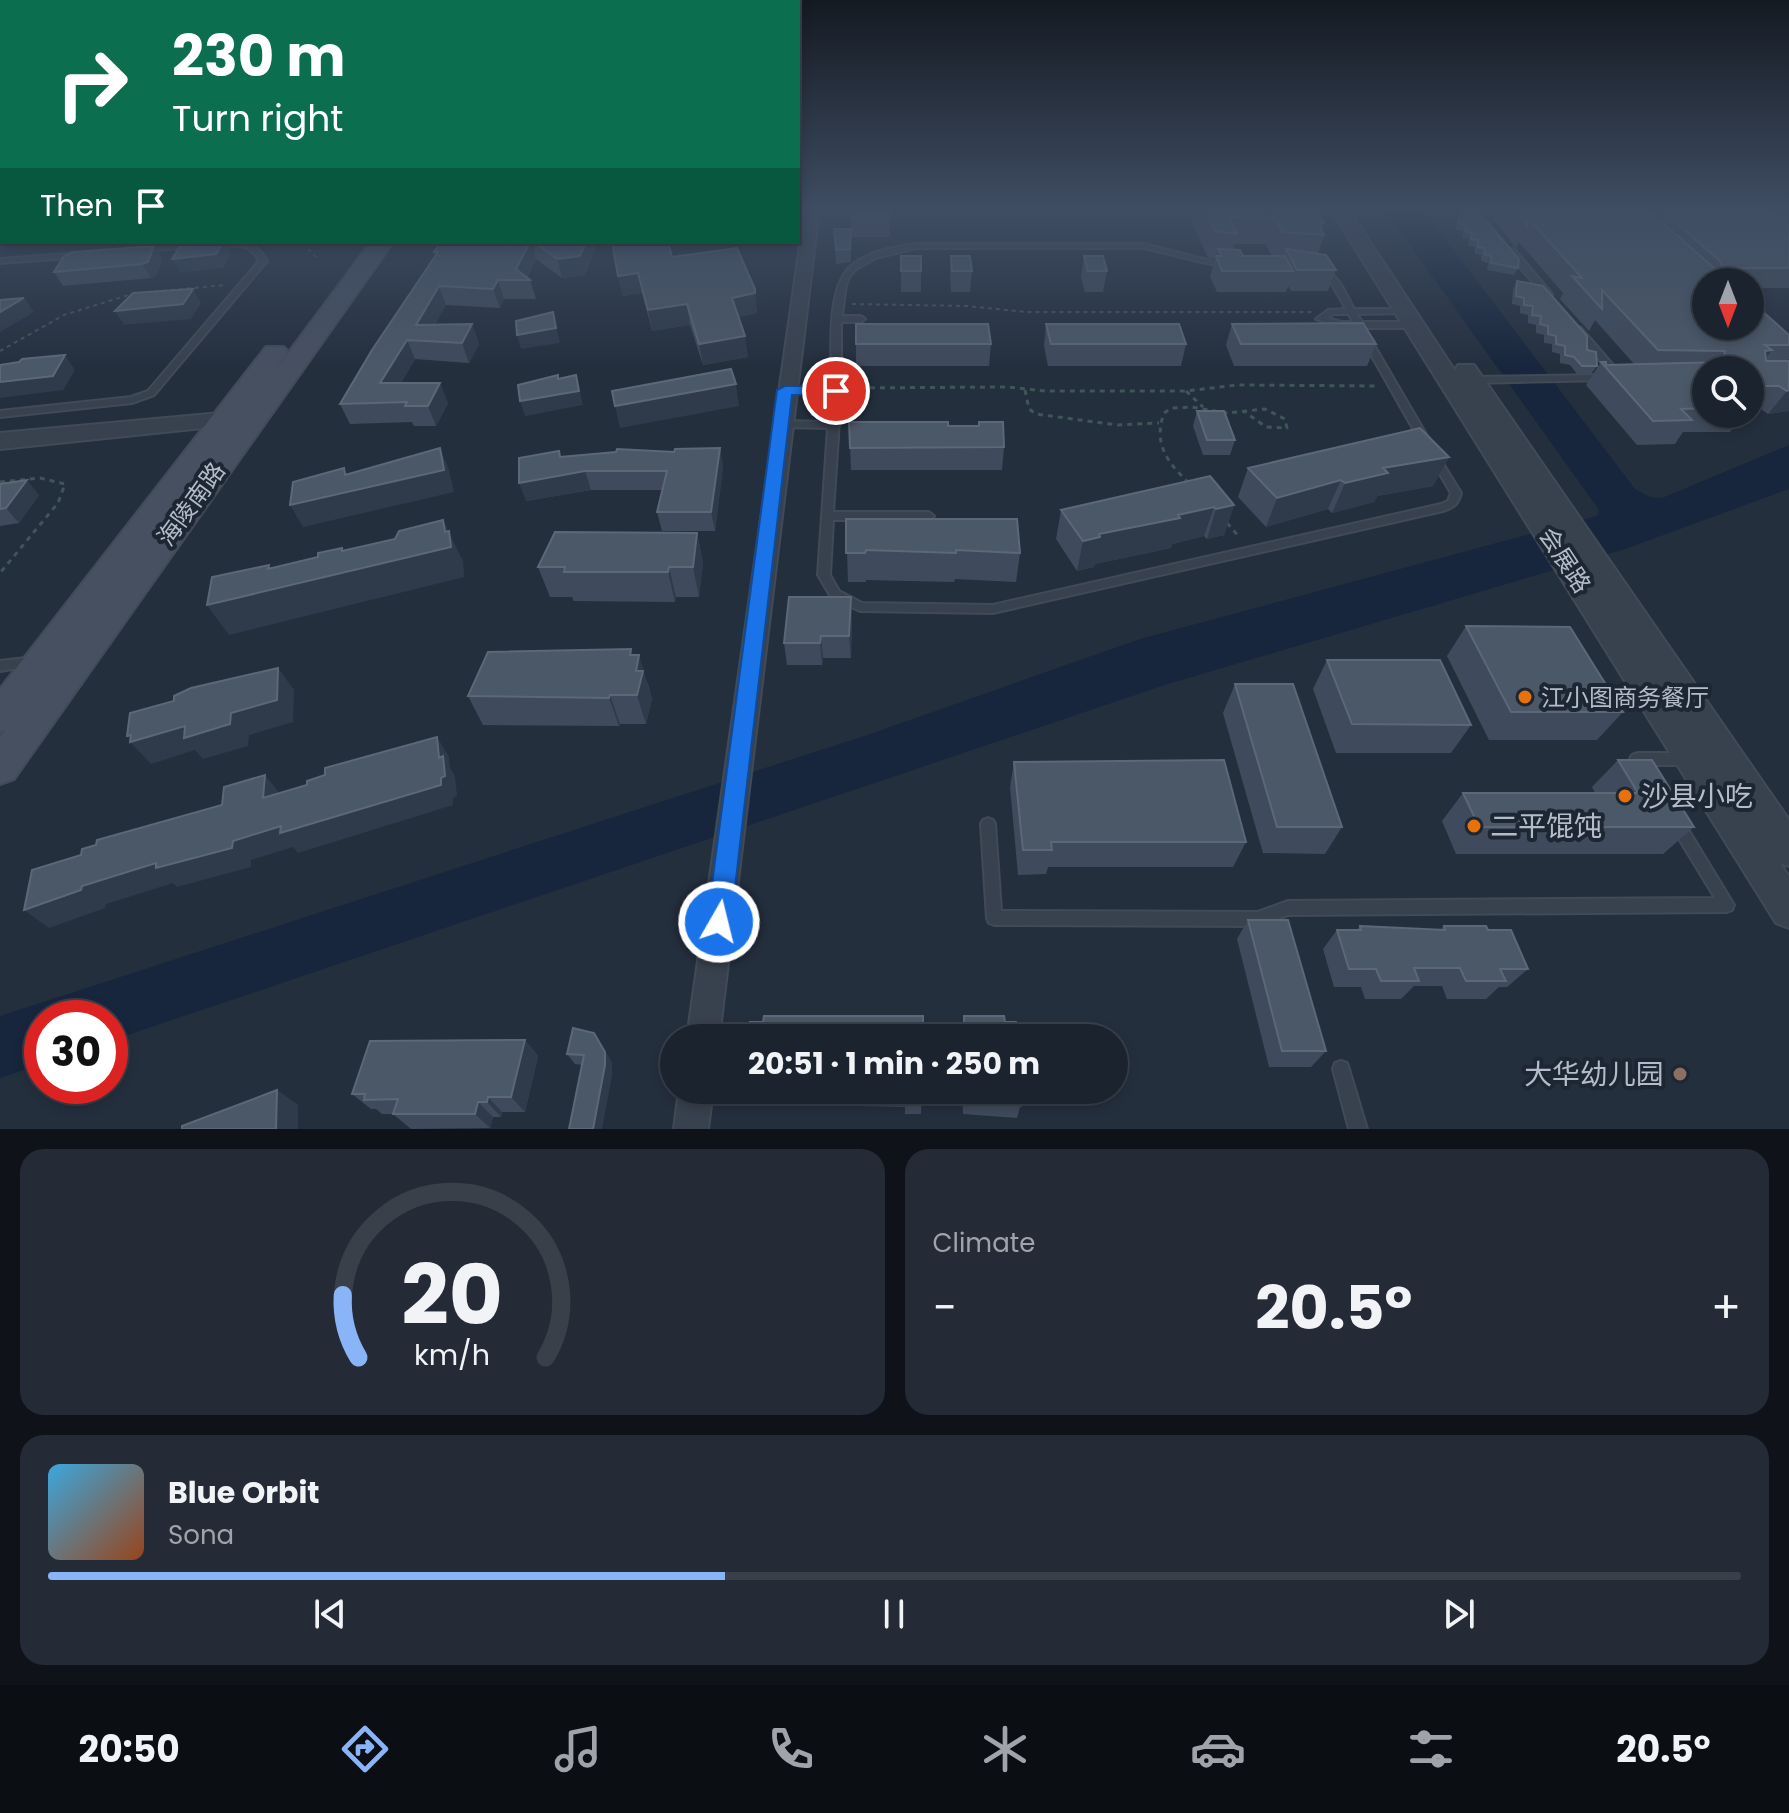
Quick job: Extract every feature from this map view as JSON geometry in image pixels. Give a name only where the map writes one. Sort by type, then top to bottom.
[{"type":"main road","name":"海陵南路","points":[[0,717],[344,263]]},
{"type":"main road","name":"海陵南路","points":[[0,767],[367,263]]},
{"type":"street","points":[[705,1024],[743,745],[785,390],[804,263]]},
{"type":"street","name":"会展路","points":[[1374,263],[1593,580],[1789,850]]},
{"type":"street","name":"会展路","points":[[1394,263],[1473,380],[1549,514]]},
{"type":"street","points":[[0,441],[256,416]]},
{"type":"street","name":"会展路","points":[[1593,580],[1692,759],[1789,910]]},
{"type":"street","points":[[691,1129],[694,1104]]},
{"type":"lane","points":[[0,414],[132,400],[151,393],[262,263]]},
{"type":"lane","points":[[864,263],[842,285],[824,575],[835,594],[860,607],[993,609],[1453,503],[1456,493],[1351,311],[1329,275],[1314,268]]},
{"type":"lane","points":[[1206,263],[1237,266]]},
{"type":"lane","points":[[1520,263],[1559,308]]},
{"type":"lane","points":[[1351,311],[1410,318],[1359,325],[1340,325],[1320,319],[1331,312],[1351,311]]},
{"type":"lane","points":[[840,319],[861,319]]},
{"type":"lane","points":[[1569,320],[1620,378]]},
{"type":"lane","points":[[1473,380],[1634,378]]},
{"type":"lane","points":[[785,390],[836,391]]},
{"type":"lane","points":[[781,424],[833,425]]},
{"type":"lane","points":[[827,516],[929,516]]},
{"type":"lane","points":[[0,666],[42,661]]},
{"type":"lane","points":[[1653,785],[1637,759],[1692,759]]},
{"type":"lane","points":[[988,824],[994,918],[1258,919],[1288,908],[1727,905],[1670,812]]},
{"type":"lane","points":[[1341,1069],[1358,1129]]},
{"type":"path","points":[[0,351],[55,317],[95,302],[187,287],[233,285]]},
{"type":"path","points":[[841,304],[967,306],[1026,312],[1331,312]]},
{"type":"path","points":[[836,391],[859,386],[1186,391],[1237,385],[1394,386]]},
{"type":"path","points":[[1024,389],[1029,409],[1036,414],[1105,424],[1159,423]]},
{"type":"path","points":[[1186,391],[1206,409]]},
{"type":"path","points":[[1198,491],[1167,463],[1161,453],[1159,423],[1164,413],[1172,408],[1245,412],[1265,409],[1285,419],[1287,428],[1266,427],[1245,412]]},
{"type":"path","points":[[0,482],[40,478],[65,484],[58,503],[0,573]]},
{"type":"path","points":[[1219,515],[1251,550]]},
{"type":"water","points":[[1423,263],[1463,263],[1635,489],[1650,497],[1662,498],[1789,445],[1789,489],[1625,549],[1165,685],[128,1035],[128,1000],[49,1000],[867,735],[1140,639],[1597,516],[1599,510]]},
{"type":"water","points":[[24,1008],[24,1070],[0,1078],[0,1016]]},
{"type":"building","points":[[60,263],[146,263],[142,264],[54,272]]},
{"type":"building","points":[[431,263],[519,263],[516,269],[530,280],[498,280],[493,289],[439,286],[416,325],[472,324],[462,343],[407,340],[380,383],[440,383],[428,406],[405,406],[407,402],[340,404]]},
{"type":"building","points":[[616,263],[743,263],[755,293],[732,298],[745,336],[699,344],[687,304],[648,310],[638,273],[618,276]]},
{"type":"building","points":[[901,263],[921,263],[921,271],[901,271]]},
{"type":"building","points":[[951,263],[971,263],[972,271],[952,271]]},
{"type":"building","points":[[1086,263],[1105,263],[1107,271],[1088,271]]},
{"type":"building","points":[[1219,263],[1289,263],[1293,271],[1222,271]]},
{"type":"building","points":[[1293,263],[1331,263],[1336,270],[1297,270]]},
{"type":"building","points":[[1491,263],[1519,263],[1518,268]]},
{"type":"building","points":[[1568,263],[1708,263],[1714,268],[1692,268],[1692,340],[1764,340],[1764,313],[1789,335],[1789,345],[1765,345],[1772,350],[1765,351],[1766,361],[1789,361],[1789,390],[1764,386],[1764,356],[1724,356],[1725,351],[1658,350],[1602,290],[1602,309],[1572,276],[1582,278]]},
{"type":"building","points":[[1721,263],[1789,263],[1789,268],[1722,268]]},
{"type":"building","points":[[1517,281],[1543,286],[1587,336],[1587,350],[1596,352],[1597,366],[1582,366],[1574,357],[1565,355],[1565,346],[1556,344],[1556,336],[1548,334],[1548,326],[1540,324],[1541,316],[1532,315],[1533,306],[1524,305],[1524,298],[1516,296]]},
{"type":"building","points":[[193,289],[183,304],[115,311],[133,293]]},
{"type":"building","points":[[24,298],[0,312],[0,300]]},
{"type":"building","points":[[553,312],[556,328],[517,335],[516,321]]},
{"type":"building","points":[[1363,323],[1376,344],[1241,344],[1232,324]]},
{"type":"building","points":[[856,324],[988,324],[991,344],[856,344]]},
{"type":"building","points":[[1046,324],[1179,324],[1186,344],[1051,344]]},
{"type":"building","points":[[65,355],[53,376],[0,382],[0,365],[22,359]]},
{"type":"building","points":[[1601,362],[1606,362],[1606,365],[1692,363],[1692,409],[1681,409],[1692,420],[1653,421]]},
{"type":"building","points":[[731,369],[736,384],[615,406],[612,391]]},
{"type":"building","points":[[558,375],[558,379],[576,375],[579,391],[520,401],[518,385]]},
{"type":"building","points":[[811,383],[827,383],[826,401],[810,401]]},
{"type":"building","points":[[1197,411],[1224,411],[1235,440],[1207,440]]},
{"type":"building","points":[[849,422],[948,422],[948,426],[979,426],[979,422],[1003,422],[1004,447],[850,448]]},
{"type":"building","points":[[1420,428],[1449,457],[1383,468],[1388,473],[1345,483],[1341,480],[1277,498],[1248,468]]},
{"type":"building","points":[[440,448],[444,470],[290,505],[293,482],[344,468],[345,475]]},
{"type":"building","points":[[720,448],[711,512],[657,512],[667,471],[585,471],[519,483],[519,458],[559,451],[560,457],[616,452],[617,449],[674,452],[675,449]]},
{"type":"building","points":[[1210,476],[1234,505],[1178,515],[1180,518],[1099,534],[1100,537],[1083,541],[1061,510]]},
{"type":"building","points":[[27,480],[6,508],[0,509],[0,484]]},
{"type":"building","points":[[846,519],[1017,519],[1020,553],[866,550],[865,553],[846,553]]},
{"type":"building","points":[[443,520],[445,532],[449,531],[451,547],[207,605],[212,577],[269,565],[268,569],[318,557],[318,553],[395,539],[399,531]]},
{"type":"building","points":[[555,532],[697,533],[693,567],[669,567],[668,572],[564,572],[565,567],[538,567]]},
{"type":"building","points":[[789,597],[851,597],[849,636],[821,636],[820,643],[784,643]]},
{"type":"building","points":[[1466,626],[1570,627],[1623,712],[1511,712]]},
{"type":"building","points":[[631,649],[630,655],[639,655],[636,671],[643,671],[637,695],[610,695],[609,698],[468,696],[488,652]]},
{"type":"building","points":[[1327,660],[1440,660],[1471,725],[1352,724]]},
{"type":"building","points":[[278,668],[277,700],[231,713],[230,724],[184,738],[185,726],[130,742],[131,735],[127,736],[130,713],[174,701],[174,696],[191,688]]},
{"type":"building","points":[[1235,684],[1293,684],[1342,827],[1277,827]]},
{"type":"building","points":[[437,737],[445,776],[441,778],[441,785],[280,833],[281,826],[233,841],[232,848],[156,868],[156,863],[82,886],[81,890],[24,910],[32,870],[81,855],[82,849],[96,845],[97,840],[222,805],[224,787],[265,775],[263,798],[307,785],[307,781],[325,775],[325,768]]},
{"type":"building","points":[[1224,760],[1246,842],[1051,842],[1052,850],[1023,850],[1014,762]]},
{"type":"building","points":[[1618,760],[1652,760],[1694,827],[1479,827],[1463,793],[1638,793]]},
{"type":"building","points":[[1248,920],[1288,920],[1326,1051],[1282,1051]]},
{"type":"building","points":[[1360,926],[1445,930],[1444,926],[1486,926],[1488,930],[1511,930],[1528,969],[1500,969],[1506,981],[1466,981],[1460,968],[1414,968],[1419,981],[1381,981],[1376,969],[1349,969],[1337,930],[1361,930]]},
{"type":"building","points":[[764,1016],[923,1016],[923,1023],[964,1023],[964,1016],[1004,1016],[1005,1022],[1016,1024],[750,1024],[763,1022]]},
{"type":"building","points":[[573,1028],[594,1033],[605,1052],[593,1129],[569,1129],[584,1055],[567,1054]]},
{"type":"building","points":[[525,1040],[511,1097],[488,1097],[487,1102],[478,1102],[475,1114],[393,1114],[398,1099],[364,1100],[365,1094],[352,1094],[370,1041]]},
{"type":"building","points":[[277,1090],[276,1129],[182,1129],[182,1126]]},
{"type":"place","name":"江小图商务餐厅","points":[[1525,697]]},
{"type":"place","name":"沙县小吃","points":[[1625,796]]},
{"type":"place","name":"二平馄饨","points":[[1474,826]]},
{"type":"place","name":"大华幼儿园","points":[[1680,1074]]},
{"type":"route","points":[[719,922],[785,390],[836,391]]}]
